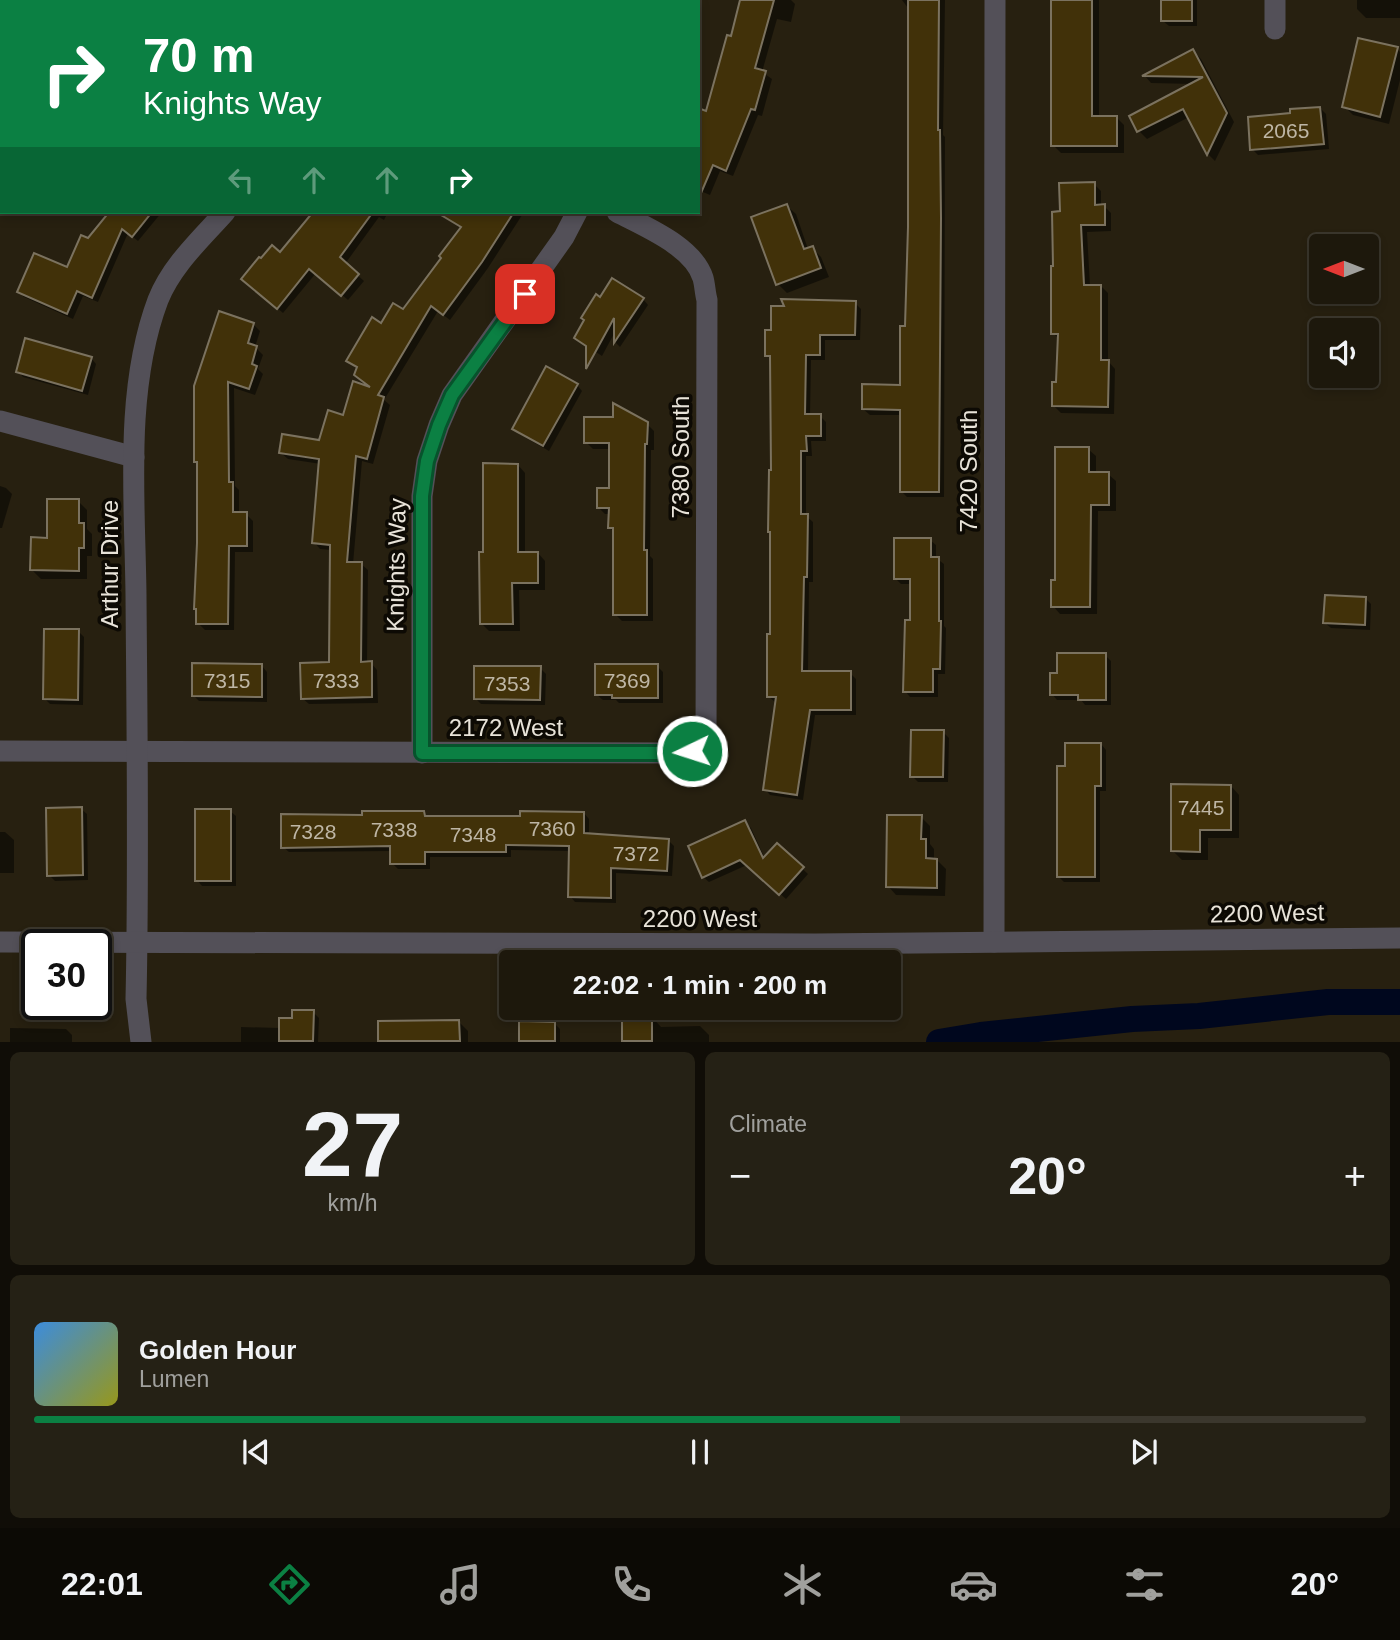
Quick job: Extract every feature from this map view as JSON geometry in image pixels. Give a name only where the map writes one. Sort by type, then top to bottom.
[{"type":"street","name":"7420 South","points":[[994,943],[995,0]]},
{"type":"street","points":[[1275,0],[1275,29]]},
{"type":"street","name":"Arthur Drive","points":[[141,1041],[136,999],[136,398],[146,339],[159,298],[176,266],[223,214]]},
{"type":"street","name":"Knights Way","points":[[422,753],[422,496],[427,461],[452,395],[556,249],[576,214]]},
{"type":"street","name":"7380 South","points":[[621,214],[682,248],[693,259],[703,277],[707,300],[706,749]]},
{"type":"street","points":[[0,421],[134,457]]},
{"type":"street","name":"2172 West","points":[[0,751],[677,753],[706,749]]},
{"type":"street","name":"2200 West","points":[[0,942],[706,944],[1400,938]]},
{"type":"building","points":[[740,0],[774,0],[755,68],[766,71],[755,110],[751,109],[726,171],[713,165],[700,195],[700,109],[706,111],[727,35],[731,36]]},
{"type":"building","points":[[908,0],[939,0],[939,492],[900,492],[900,410],[862,409],[862,384],[900,385],[900,326],[905,326],[908,227]]},
{"type":"building","points":[[1051,0],[1092,0],[1092,116],[1117,116],[1117,146],[1051,146]]},
{"type":"building","points":[[1161,0],[1192,0],[1192,21],[1161,21]]},
{"type":"building","points":[[1358,38],[1398,47],[1380,117],[1342,107]]},
{"type":"building","points":[[1193,49],[1227,113],[1207,155],[1183,109],[1137,132],[1129,116],[1203,77],[1142,76]]},
{"type":"building","points":[[1320,107],[1324,144],[1250,150],[1248,117],[1290,113],[1290,109]]},
{"type":"building","points":[[1095,182],[1095,205],[1105,204],[1105,225],[1081,225],[1084,285],[1101,285],[1101,360],[1109,360],[1108,407],[1052,406],[1058,334],[1051,334],[1052,212],[1060,211],[1059,183]]},
{"type":"building","points":[[787,204],[804,249],[813,246],[821,268],[776,285],[751,217]]},
{"type":"building","points":[[104,214],[150,214],[132,237],[122,229],[92,298],[77,291],[67,314],[17,292],[34,253],[67,267],[81,235],[88,238],[106,216]]},
{"type":"building","points":[[311,214],[372,214],[340,257],[359,274],[341,296],[309,269],[277,309],[241,279],[272,245],[280,252]]},
{"type":"building","points":[[439,214],[513,214],[443,315],[431,306],[378,395],[384,397],[367,459],[356,456],[347,562],[362,562],[361,662],[372,661],[372,697],[301,699],[300,663],[329,662],[330,545],[312,543],[319,459],[279,453],[282,434],[319,440],[328,410],[343,415],[353,381],[370,387],[354,375],[357,367],[346,361],[372,317],[381,323],[393,303],[403,309],[461,227]]},
{"type":"building","points":[[612,278],[644,298],[614,343],[614,318],[586,369],[586,346],[574,338],[584,320],[581,318],[596,294],[600,297]]},
{"type":"building","points":[[781,299],[856,301],[855,335],[820,335],[820,355],[806,355],[805,414],[821,414],[821,436],[806,436],[807,451],[801,451],[801,514],[808,514],[802,671],[851,671],[851,710],[810,710],[797,795],[763,790],[776,697],[767,697],[771,470],[770,356],[765,356],[765,330],[771,330],[771,306],[784,306]]},
{"type":"building","points":[[219,311],[254,323],[248,343],[257,346],[252,364],[257,366],[249,389],[228,382],[229,482],[233,482],[233,512],[247,512],[247,546],[229,546],[228,624],[196,624],[197,462],[194,462],[194,386]]},
{"type":"building","points":[[25,338],[92,357],[82,391],[16,372]]},
{"type":"building","points":[[546,366],[578,384],[543,446],[512,429]]},
{"type":"building","points":[[613,403],[648,422],[645,444],[644,550],[647,550],[647,615],[613,615],[613,528],[608,528],[609,508],[597,508],[597,488],[609,488],[609,443],[584,443],[584,417],[613,417]]},
{"type":"building","points":[[1055,447],[1089,447],[1089,472],[1109,472],[1109,505],[1091,505],[1090,607],[1051,607],[1051,580],[1055,580]]},
{"type":"building","points":[[483,463],[518,464],[518,552],[538,552],[538,583],[512,583],[513,624],[480,624],[479,552],[483,552]]},
{"type":"building","points":[[47,499],[79,499],[79,523],[84,523],[84,548],[79,548],[79,571],[30,570],[31,537],[47,538]]},
{"type":"building","points":[[894,538],[931,538],[931,557],[939,557],[940,669],[933,669],[933,692],[903,692],[905,620],[910,620],[910,579],[894,579]]},
{"type":"building","points":[[1325,595],[1366,597],[1365,625],[1323,623]]},
{"type":"building","points":[[44,629],[79,629],[78,700],[43,699]]},
{"type":"building","points":[[1057,653],[1106,653],[1106,700],[1078,700],[1078,695],[1050,695],[1050,673],[1057,673]]},
{"type":"building","points":[[192,663],[262,664],[262,697],[192,696]]},
{"type":"building","points":[[595,664],[658,664],[658,698],[612,698],[612,695],[595,695]]},
{"type":"building","points":[[474,666],[541,666],[540,700],[474,699]]},
{"type":"building","points":[[911,730],[944,730],[943,777],[910,777]]},
{"type":"building","points":[[1065,743],[1101,743],[1101,786],[1095,786],[1095,877],[1057,877],[1057,766],[1065,766]]},
{"type":"building","points":[[1171,784],[1231,785],[1231,830],[1200,830],[1200,852],[1171,851]]},
{"type":"building","points":[[82,807],[83,875],[47,876],[46,808]]},
{"type":"building","points":[[195,809],[231,809],[231,881],[195,881]]},
{"type":"building","points":[[362,811],[424,811],[425,816],[520,816],[520,811],[584,812],[584,833],[669,839],[667,871],[611,868],[611,898],[568,897],[569,846],[506,845],[506,852],[425,852],[425,864],[390,864],[390,846],[281,848],[281,814],[362,815]]},
{"type":"building","points":[[887,815],[922,815],[921,839],[926,839],[926,858],[937,859],[937,888],[886,887]]},
{"type":"building","points":[[745,820],[763,858],[777,843],[804,867],[779,895],[740,860],[702,878],[688,846]]},
{"type":"building","points":[[292,1010],[314,1010],[313,1041],[279,1041],[279,1018],[292,1018]]},
{"type":"building","points":[[459,1020],[460,1041],[378,1041],[378,1021]]},
{"type":"building","points":[[622,1020],[652,1020],[652,1041],[622,1041]]},
{"type":"building","points":[[519,1021],[555,1022],[555,1041],[519,1041]]},
{"type":"waterway","points":[[939,1042],[1132,1019],[1199,1016],[1328,1002],[1400,1002]]},
{"type":"route","points":[[525,294],[452,395],[427,461],[422,496],[422,753],[692,751]]}]
